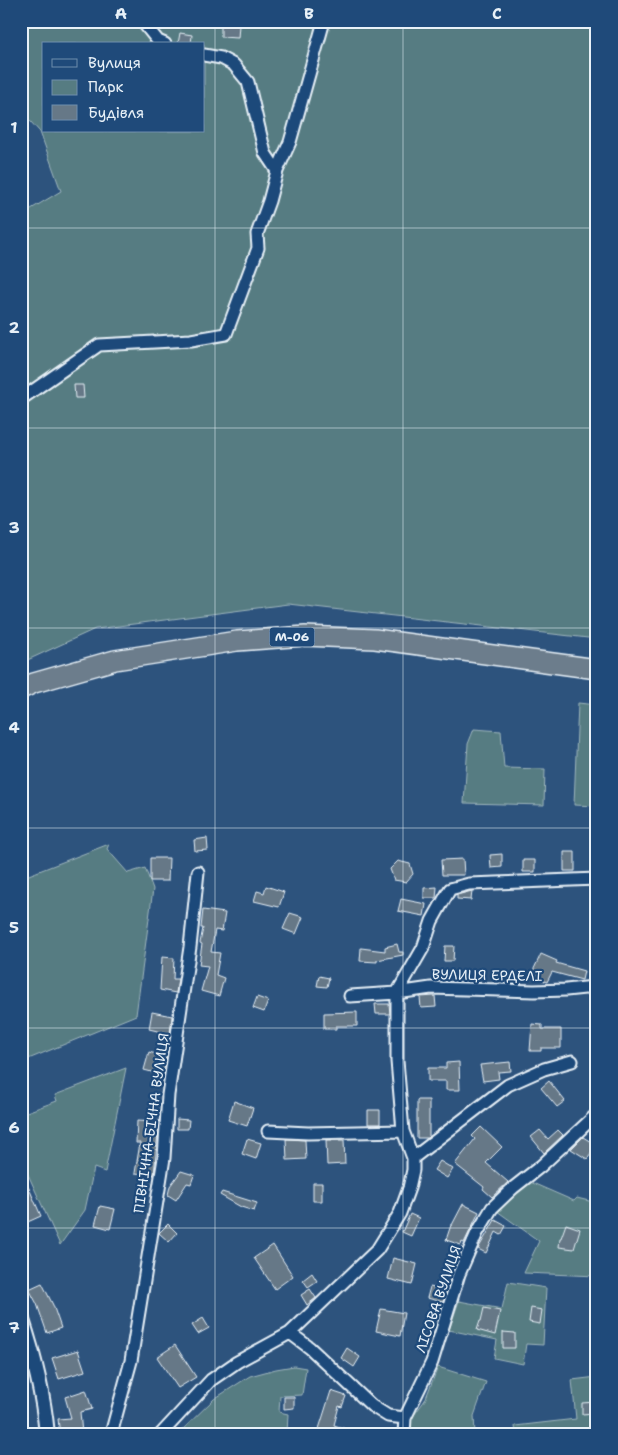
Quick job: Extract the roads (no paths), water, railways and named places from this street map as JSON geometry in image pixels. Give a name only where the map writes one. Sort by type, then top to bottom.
[{"type":"highway","name":"М-06","points":[[21,689],[115,660],[237,640],[305,636],[375,639],[597,669]]},
{"type":"street","points":[[142,21],[160,42]]},
{"type":"street","points":[[21,399],[99,346],[192,340],[226,334],[258,248],[257,234],[277,171],[290,142],[324,21]]},
{"type":"street","points":[[205,55],[221,58],[234,65],[248,82],[265,153],[277,171]]},
{"type":"street","name":"ПІВНІЧНА-БІЧНА ВУЛИЦЯ","points":[[111,1434],[131,1361],[164,1158],[168,1095],[190,947],[198,872]]},
{"type":"street","points":[[161,1434],[211,1380],[237,1362],[290,1334],[377,1250],[400,1213],[409,1188],[413,1170],[413,1158],[403,1131],[397,1061],[396,993],[424,943],[432,921],[450,889],[469,884],[597,879]]},
{"type":"street","name":"ВУЛИЦЯ ЕРДЕЛІ","points":[[350,996],[396,993],[431,988],[558,990],[594,988]]},
{"type":"street","points":[[413,1158],[508,1084],[572,1061]]},
{"type":"street","name":"ЛІСОВА ВУЛИЦЯ","points":[[405,1418],[432,1362],[459,1274],[492,1208],[597,1114]]},
{"type":"street","points":[[268,1131],[403,1131]]},
{"type":"street","points":[[21,1317],[38,1372],[44,1402],[47,1434]]},
{"type":"street","points":[[290,1334],[310,1348],[372,1406],[388,1416],[405,1418],[404,1434]]}]
